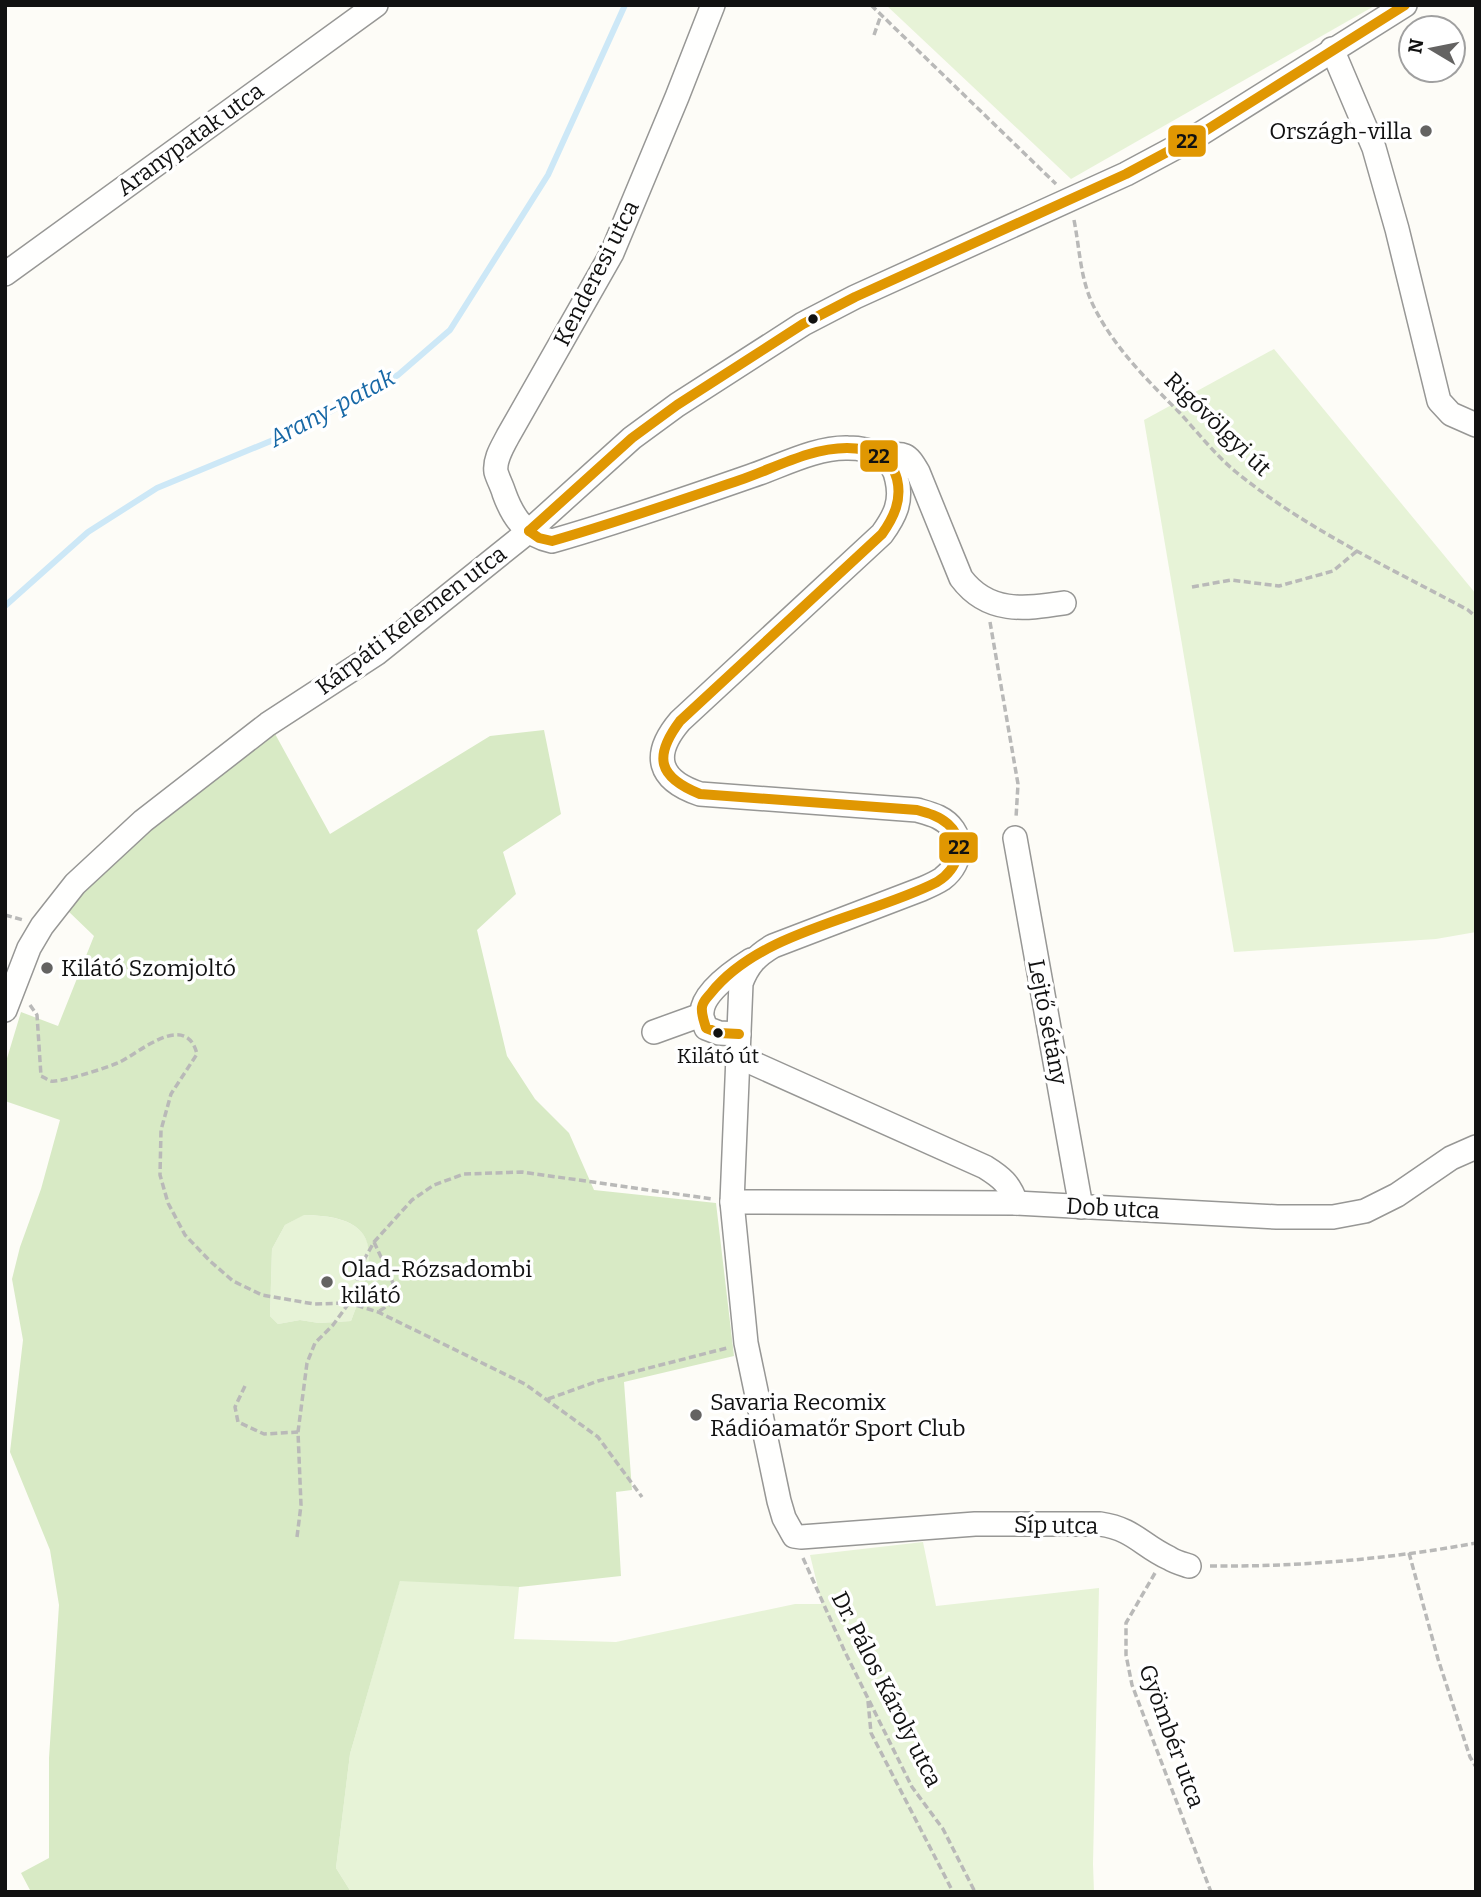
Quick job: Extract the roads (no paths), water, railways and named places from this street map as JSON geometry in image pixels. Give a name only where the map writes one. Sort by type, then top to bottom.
[{"type":"street","name":"Aranypatak utca","points":[[5,274],[376,5]]},
{"type":"street","name":"Kenderesi utca","points":[[528,531],[512,513],[496,470],[499,455],[611,253],[713,5]]},
{"type":"street","name":"Kárpáti Kelemen utca","points":[[5,1010],[29,948],[42,926],[75,884],[143,821],[268,724],[377,653],[528,531],[632,438],[707,385],[803,324],[855,297],[1126,174],[1197,136],[1405,5]]},
{"type":"street","points":[[1332,49],[1374,148],[1397,229],[1439,401],[1451,414],[1476,425]]},
{"type":"street","points":[[528,531],[539,538],[552,541],[817,454],[845,447],[866,449],[883,456],[901,454],[910,458],[961,578],[969,589],[986,599],[1014,609],[1064,603]]},
{"type":"street","points":[[883,456],[896,473],[900,493],[895,515],[882,534],[680,721],[668,735],[662,750],[663,763],[666,774],[674,783],[701,794],[917,810],[938,817],[951,826],[959,840],[959,855],[953,869],[942,879],[922,889],[773,946],[727,975],[703,1003],[701,1015],[706,1028],[719,1032],[738,1045],[985,1167],[1004,1179],[1012,1190],[1016,1203]]},
{"type":"street","name":"Lejtő sétány","points":[[1015,838],[1081,1207]]},
{"type":"street","points":[[732,1202],[741,984],[747,968],[757,956]]},
{"type":"street","points":[[654,1032],[701,1015]]},
{"type":"street","name":"Dob utca","points":[[732,1202],[1016,1203],[1277,1217],[1333,1217],[1366,1211],[1397,1195],[1451,1158],[1476,1147]]},
{"type":"street","name":"Síp utca","points":[[732,1202],[747,1343],[779,1501],[784,1518],[794,1536],[810,1538],[975,1524],[1100,1524],[1132,1533],[1167,1558],[1189,1566]]},
{"type":"waterway","name":"Arany-patak","points":[[5,606],[88,532],[157,488],[290,433],[398,375],[450,330],[548,175],[625,5]]},
{"type":"place","name":"Országh-villa","points":[[1426,131]]},
{"type":"place","name":"Kilátó Szomjoltó","points":[[47,968]]},
{"type":"place","name":"Kilátó út","points":[[718,1033]]},
{"type":"place","name":"Olad-Rózsadombi kilátó","points":[[327,1282]]},
{"type":"place","name":"Savaria Recomix Rádióamatőr Sport Club","points":[[696,1415]]}]
